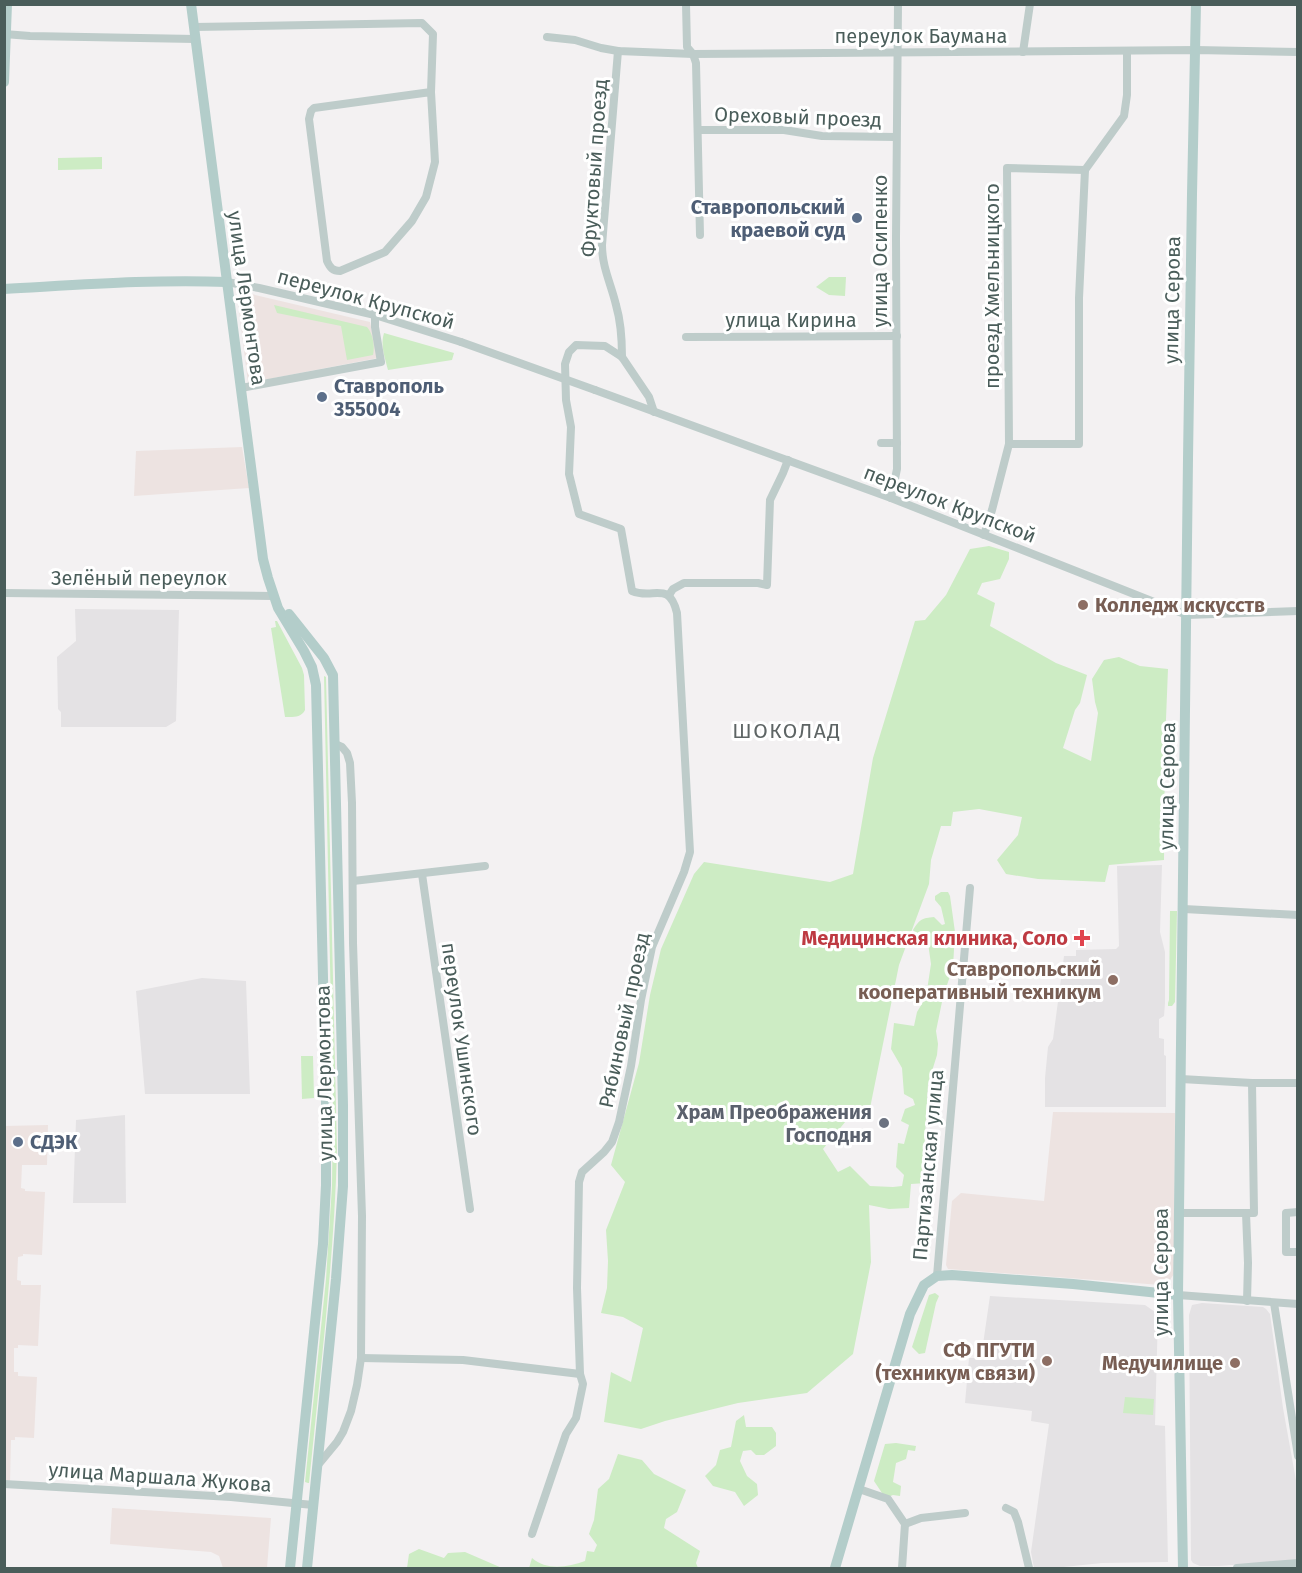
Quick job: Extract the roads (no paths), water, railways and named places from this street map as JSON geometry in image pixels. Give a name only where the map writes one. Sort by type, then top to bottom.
[{"type":"main road","points":[[4,82],[7,4]]},
{"type":"main road","name":"улица Лермонтова","points":[[191,4],[263,560],[278,608],[312,667],[316,685],[327,1103],[326,1185],[323,1244],[290,1569]]},
{"type":"main road","name":"улица Серова","points":[[1183,1569],[1178,1295],[1196,4]]},
{"type":"main road","points":[[4,289],[104,284],[227,282]]},
{"type":"main road","name":"улица Лермонтова","points":[[273,596],[329,666],[334,686],[343,1186],[307,1569]]},
{"type":"main road","points":[[316,685],[320,675],[325,672],[329,673],[334,686]]},
{"type":"main road","points":[[937,1276],[1053,1282],[1178,1295]]},
{"type":"main road","name":"Партизанская улица","points":[[835,1569],[910,1314],[924,1285],[937,1276]]},
{"type":"street","points":[[686,4],[687,46],[696,63],[700,235]]},
{"type":"street","name":"улица Осипенко","points":[[891,498],[897,469],[898,4]]},
{"type":"street","points":[[1023,52],[1030,4]]},
{"type":"street","points":[[194,27],[422,23],[433,34],[432,92],[435,162],[426,197],[412,221],[385,252],[340,272],[334,271],[327,261],[309,119],[311,111],[314,108],[432,92]]},
{"type":"street","points":[[5,34],[195,39]]},
{"type":"street","name":"переулок Баумана","points":[[547,37],[575,40],[618,51],[693,54],[1196,50],[1298,52]]},
{"type":"street","name":"Фруктовый проезд","points":[[618,51],[602,260],[617,307],[622,334],[622,357]]},
{"type":"street","points":[[1009,444],[1079,444],[1079,298],[1085,170],[1124,116],[1127,95],[1127,51]]},
{"type":"street","name":"Ореховый проезд","points":[[698,130],[784,130],[822,136],[896,137]]},
{"type":"street","name":"проезд Хмельницкого","points":[[984,536],[1009,444],[1007,168],[1085,170]]},
{"type":"street","name":"переулок Крупской","points":[[227,282],[375,315],[461,342],[891,498],[1187,615],[1298,611]]},
{"type":"street","points":[[241,388],[381,362],[375,315]]},
{"type":"street","name":"улица Кирина","points":[[686,337],[897,336]]},
{"type":"street","points":[[654,412],[649,397],[622,357],[605,345],[576,345],[569,352],[565,364],[566,400],[571,427],[569,474],[579,514],[621,530],[632,591],[637,594],[669,595],[672,588],[684,583],[767,585],[770,500],[788,460]]},
{"type":"street","points":[[881,443],[897,443]]},
{"type":"street","name":"Зелёный переулок","points":[[4,593],[273,596]]},
{"type":"street","name":"Рябиновый проезд","points":[[532,1534],[566,1434],[576,1418],[583,1384],[580,1374],[577,1288],[579,1182],[582,1172],[612,1142],[619,1122],[652,947],[684,872],[690,852],[677,613],[675,602],[669,595]]},
{"type":"street","points":[[317,1466],[344,1432],[357,1385],[361,1358],[363,1216],[353,943],[352,803],[348,753],[335,744]]},
{"type":"street","points":[[353,881],[485,866]]},
{"type":"street","name":"переулок Ушинского","points":[[422,874],[470,1209]]},
{"type":"street","name":"Партизанская улица","points":[[937,1276],[970,888]]},
{"type":"street","points":[[1184,909],[1298,915]]},
{"type":"street","points":[[1181,1079],[1298,1083]]},
{"type":"street","points":[[1180,1214],[1254,1213],[1252,1083]]},
{"type":"street","points":[[1298,1212],[1286,1213],[1287,1252],[1298,1252]]},
{"type":"street","points":[[1246,1213],[1247,1301]]},
{"type":"street","points":[[1178,1295],[1298,1304]]},
{"type":"street","points":[[1274,1303],[1298,1456]]},
{"type":"street","points":[[361,1358],[463,1360],[580,1374]]},
{"type":"street","name":"улица Маршала Жукова","points":[[4,1484],[231,1497],[313,1505]]},
{"type":"street","points":[[859,1489],[888,1499],[905,1524],[902,1569]]},
{"type":"street","points":[[1006,1508],[1014,1512],[1018,1522],[1029,1569]]},
{"type":"street","points":[[905,1524],[921,1518],[965,1513]]},
{"type":"street","points":[[1237,1569],[1298,1563]]},
{"type":"place","name":"Ставропольский краевой суд","points":[[857,218]]},
{"type":"place","name":"Ставрополь 355004","points":[[322,397]]},
{"type":"place","name":"Колледж искусств","points":[[1083,605]]},
{"type":"place","name":"Медицинская клиника, Соло","points":[[1082,938]]},
{"type":"place","name":"Ставропольский кооперативный техникум","points":[[1113,980]]},
{"type":"place","name":"Храм Преображения Господня","points":[[884,1123]]},
{"type":"place","name":"СДЭК","points":[[18,1142]]},
{"type":"place","name":"СФ ПГУТИ (техникум связи)","points":[[1047,1361]]},
{"type":"place","name":"Медучилище","points":[[1235,1363]]},
{"type":"district","name":"ШОКОЛАД","points":[[787,731]]}]
